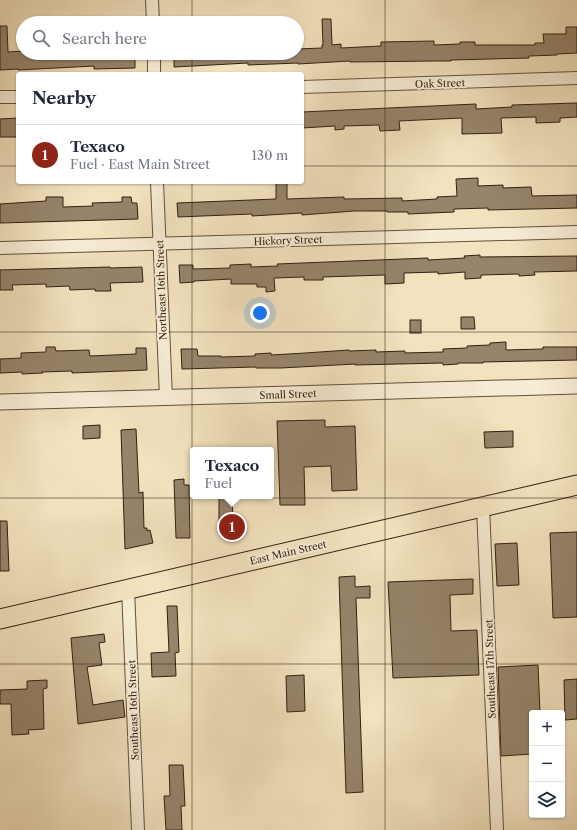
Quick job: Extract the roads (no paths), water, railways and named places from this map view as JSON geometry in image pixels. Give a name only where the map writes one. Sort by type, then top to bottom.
[{"type":"main road","name":"East Main Street","points":[[0,619],[577,485]]},
{"type":"street","points":[[152,0],[153,16]]},
{"type":"street","points":[[154,60],[154,72]]},
{"type":"street","name":"Oak Street","points":[[304,87],[577,78]]},
{"type":"street","points":[[0,97],[16,97]]},
{"type":"street","name":"Northeast 16th Street","points":[[157,184],[166,398]]},
{"type":"street","name":"Hickory Street","points":[[0,248],[577,232]]},
{"type":"street","name":"Small Street","points":[[0,402],[577,386]]},
{"type":"street","name":"Southeast 17th Street","points":[[483,507],[497,830]]},
{"type":"street","name":"Southeast 16th Street","points":[[128,589],[138,830]]},
{"type":"place","name":"Texaco","points":[[232,527]]}]
